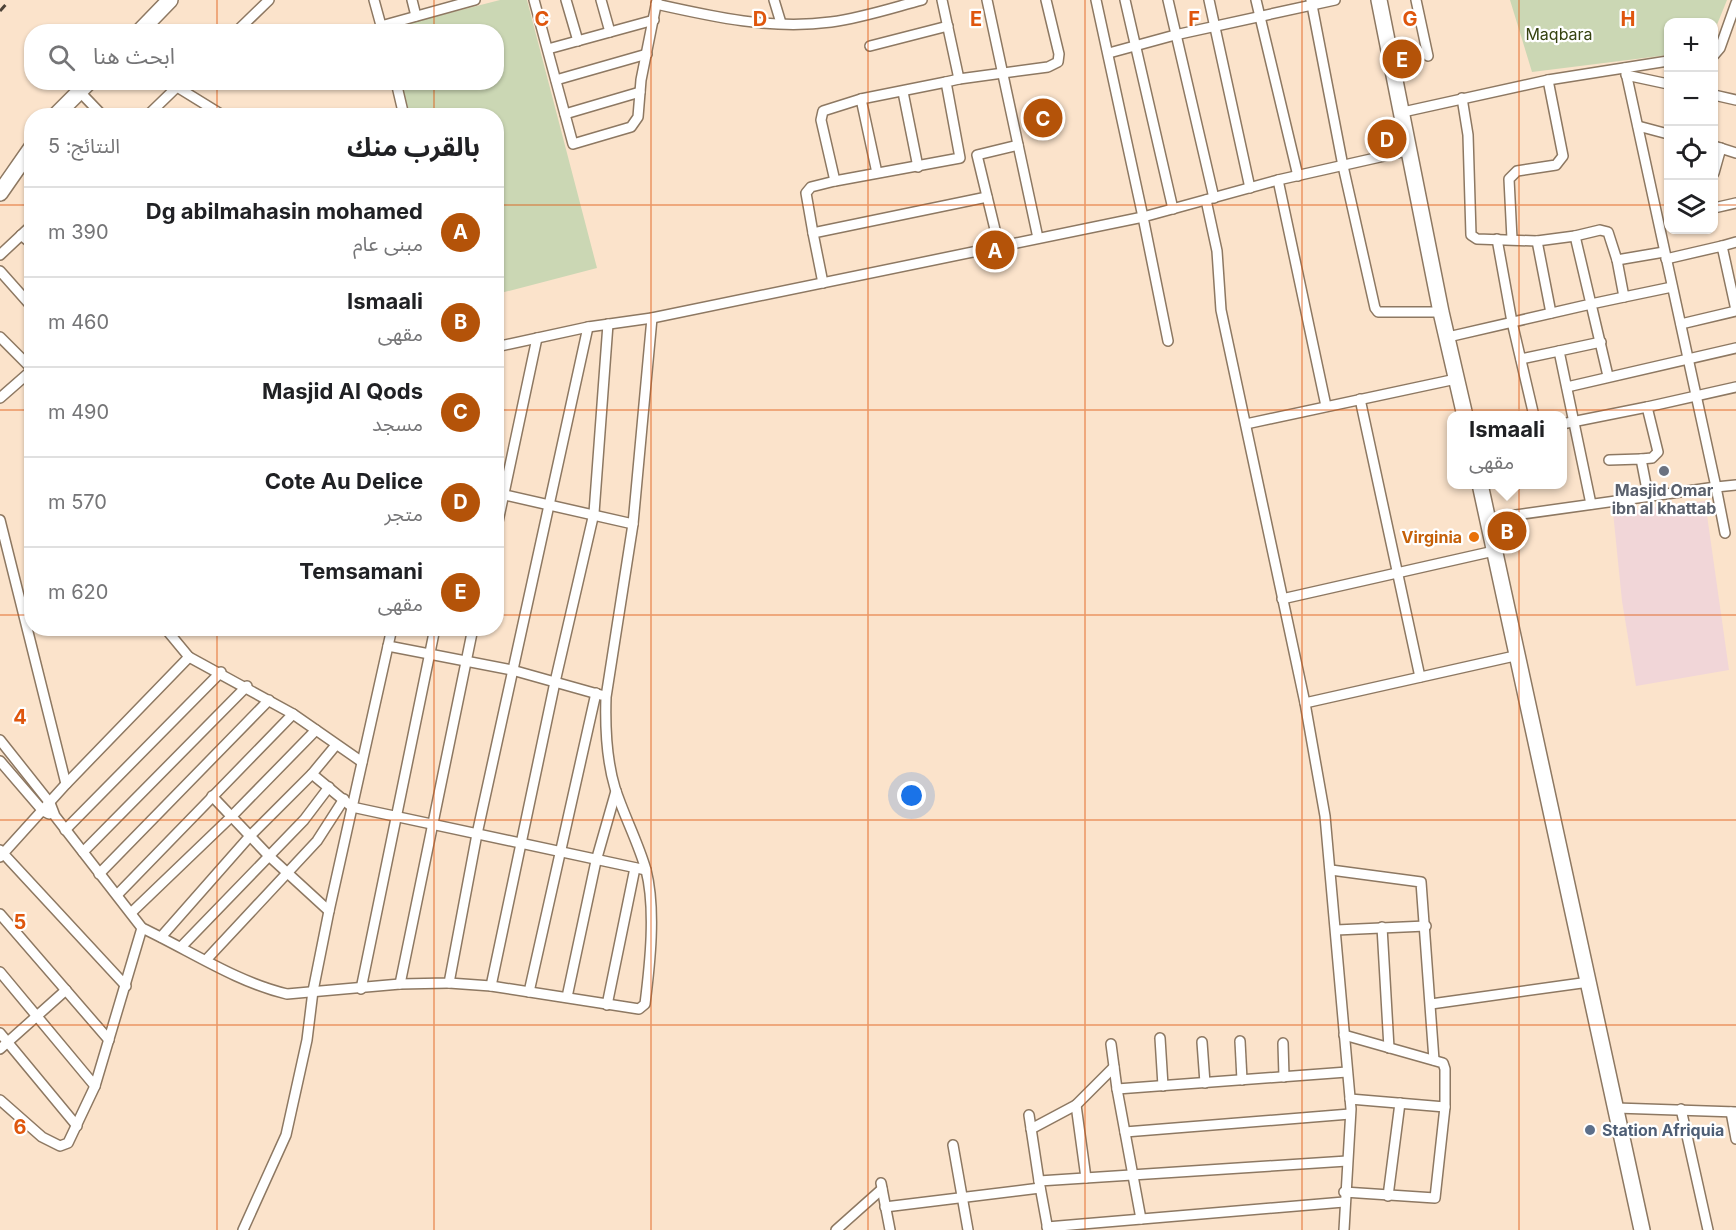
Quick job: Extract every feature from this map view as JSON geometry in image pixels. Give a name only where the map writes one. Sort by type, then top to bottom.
[{"type":"main road","points":[[147,24],[170,0]]},
{"type":"main road","points":[[1379,0],[1411,150],[1441,312],[1464,411]]},
{"type":"main road","points":[[63,108],[81,90]]},
{"type":"main road","points":[[0,193],[24,158]]},
{"type":"main road","points":[[1481,489],[1519,655],[1642,1230]]},
{"type":"street","points":[[244,24],[269,0]]},
{"type":"street","points":[[374,0],[380,24]]},
{"type":"street","points":[[412,0],[416,16]]},
{"type":"street","points":[[393,24],[454,3],[476,0]]},
{"type":"street","points":[[534,0],[573,144],[635,123],[639,114],[646,54],[657,2],[670,3],[745,22],[780,23],[830,22],[922,0]]},
{"type":"street","points":[[566,0],[578,41]]},
{"type":"street","points":[[601,0],[610,32]]},
{"type":"street","points":[[774,0],[780,23]]},
{"type":"street","points":[[942,0],[959,79]]},
{"type":"street","points":[[987,0],[1038,238]]},
{"type":"street","points":[[835,182],[822,114],[828,108],[959,79],[1048,67],[1058,62],[1059,54],[1046,0]]},
{"type":"street","points":[[1096,0],[1168,341]]},
{"type":"street","points":[[1125,0],[1173,209]]},
{"type":"street","points":[[1168,0],[1210,199],[1221,310],[1317,765],[1331,870],[1350,1098],[1344,1230]]},
{"type":"street","points":[[1209,0],[1251,188]]},
{"type":"street","points":[[1256,0],[1298,176]]},
{"type":"street","points":[[1109,53],[1311,2],[1335,0]]},
{"type":"street","points":[[1416,0],[1428,56]]},
{"type":"street","points":[[1311,2],[1372,298],[1378,312],[1441,312]]},
{"type":"street","points":[[1718,50],[1736,3]]},
{"type":"street","points":[[548,49],[654,20]]},
{"type":"street","points":[[870,46],[948,26]]},
{"type":"street","points":[[556,80],[646,54]]},
{"type":"street","points":[[1403,112],[1548,80],[1625,71],[1664,62]]},
{"type":"street","points":[[1625,71],[1664,83]]},
{"type":"street","points":[[1625,71],[1725,533]]},
{"type":"street","points":[[1512,239],[1509,179],[1518,171],[1556,165],[1563,156],[1548,80]]},
{"type":"street","points":[[946,82],[960,158]]},
{"type":"street","points":[[86,90],[98,108]]},
{"type":"street","points":[[155,108],[174,90]]},
{"type":"street","points":[[186,90],[212,108]]},
{"type":"street","points":[[398,90],[402,108]]},
{"type":"street","points":[[903,92],[918,167]]},
{"type":"street","points":[[565,114],[640,93]]},
{"type":"street","points":[[1718,96],[1736,100]]},
{"type":"street","points":[[1462,98],[1468,135],[1471,235],[1477,239],[1537,241],[1600,230],[1608,232],[1617,260],[1624,297]]},
{"type":"street","points":[[861,99],[877,173]]},
{"type":"street","points":[[1638,126],[1664,133]]},
{"type":"street","points":[[823,283],[806,193],[811,187],[1018,145]]},
{"type":"street","points":[[1718,148],[1736,153]]},
{"type":"street","points":[[504,346],[588,327],[652,318],[1143,217],[1278,180],[1411,150]]},
{"type":"street","points":[[977,155],[999,246]]},
{"type":"street","points":[[1278,180],[1326,406]]},
{"type":"street","points":[[813,233],[987,197]]},
{"type":"street","points":[[1718,205],[1736,203]]},
{"type":"street","points":[[1657,219],[1664,218]]},
{"type":"street","points":[[0,255],[24,232]]},
{"type":"street","points":[[1575,236],[1608,376]]},
{"type":"street","points":[[1497,239],[1512,322],[1533,411]]},
{"type":"street","points":[[1537,241],[1551,313]]},
{"type":"street","points":[[1617,260],[1665,255],[1736,242]]},
{"type":"street","points":[[1680,324],[1736,310],[1722,246]]},
{"type":"street","points":[[0,271],[24,298]]},
{"type":"street","points":[[1448,338],[1672,287]]},
{"type":"street","points":[[0,740],[50,803],[55,816],[65,830],[132,912],[142,928],[274,991],[287,994],[400,984],[448,983],[491,986],[639,1009],[645,1004],[651,898],[646,870],[616,791],[606,747],[606,697],[633,524],[652,318]]},
{"type":"street","points":[[491,986],[555,682],[594,513],[608,324]]},
{"type":"street","points":[[448,983],[512,670],[551,504],[588,327]]},
{"type":"street","points":[[0,337],[24,361]]},
{"type":"street","points":[[504,481],[537,338]]},
{"type":"street","points":[[1521,359],[1601,342]]},
{"type":"street","points":[[1567,387],[1736,348]]},
{"type":"street","points":[[1559,351],[1591,504]]},
{"type":"street","points":[[0,398],[24,376]]},
{"type":"street","points":[[1246,424],[1456,379]]},
{"type":"street","points":[[1567,423],[1736,387]]},
{"type":"street","points":[[1360,399],[1400,572],[1420,677]]},
{"type":"street","points":[[1609,460],[1653,458],[1658,452],[1647,407]]},
{"type":"street","points":[[1641,459],[1648,495]]},
{"type":"street","points":[[1487,519],[1648,495],[1736,485]]},
{"type":"street","points":[[504,495],[594,513],[633,524]]},
{"type":"street","points":[[0,520],[24,616]]},
{"type":"street","points":[[1282,599],[1494,551]]},
{"type":"street","points":[[29,636],[66,784]]},
{"type":"street","points":[[172,636],[189,657],[247,686],[293,714],[362,762]]},
{"type":"street","points":[[243,1230],[286,1135],[307,1040],[313,991],[329,911],[390,636]]},
{"type":"street","points":[[361,989],[433,636]]},
{"type":"street","points":[[400,984],[471,636]]},
{"type":"street","points":[[388,646],[512,670],[606,697]]},
{"type":"street","points":[[1305,703],[1519,655]]},
{"type":"street","points":[[126,986],[1,854],[189,657]]},
{"type":"street","points":[[65,830],[221,672]]},
{"type":"street","points":[[83,852],[247,686]]},
{"type":"street","points":[[530,992],[596,693]]},
{"type":"street","points":[[99,874],[269,700]]},
{"type":"street","points":[[117,895],[293,714]]},
{"type":"street","points":[[132,912],[231,817],[316,730]]},
{"type":"street","points":[[161,937],[250,836],[312,774],[336,745]]},
{"type":"street","points":[[0,761],[43,811],[55,816]]},
{"type":"street","points":[[312,774],[352,807],[646,870]]},
{"type":"street","points":[[181,947],[304,820],[329,788]]},
{"type":"street","points":[[567,997],[596,861],[616,791]]},
{"type":"street","points":[[212,796],[268,856],[329,911]]},
{"type":"street","points":[[206,960],[317,841],[344,799]]},
{"type":"street","points":[[608,1005],[635,868]]},
{"type":"street","points":[[1331,870],[1419,880],[1422,884],[1434,1060]]},
{"type":"street","points":[[0,914],[109,1040]]},
{"type":"street","points":[[1336,930],[1426,926]]},
{"type":"street","points":[[1382,927],[1389,1048]]},
{"type":"street","points":[[0,1100],[42,1137],[54,1144],[66,1145],[95,1086],[142,928]]},
{"type":"street","points":[[0,972],[38,1014],[95,1086]]},
{"type":"street","points":[[1431,1004],[1589,981]]},
{"type":"street","points":[[0,1049],[66,990]]},
{"type":"street","points":[[0,1033],[77,1126]]},
{"type":"street","points":[[1029,1115],[1047,1228],[1344,1197],[1435,1198],[1445,1107],[1445,1067],[1434,1060],[1344,1035]]},
{"type":"street","points":[[1160,1038],[1163,1086]]},
{"type":"street","points":[[1240,1041],[1242,1080]]},
{"type":"street","points":[[1202,1042],[1205,1083]]},
{"type":"street","points":[[1283,1043],[1284,1077]]},
{"type":"street","points":[[1111,1044],[1141,1219]]},
{"type":"street","points":[[1031,1129],[1076,1105],[1114,1067]]},
{"type":"street","points":[[1117,1089],[1347,1072]]},
{"type":"street","points":[[1350,1098],[1445,1107]]},
{"type":"street","points":[[1388,1196],[1400,1103]]},
{"type":"street","points":[[1076,1105],[1086,1178]]},
{"type":"street","points":[[1616,1108],[1733,1112],[1736,1139]]},
{"type":"street","points":[[1681,1109],[1708,1230]]},
{"type":"street","points":[[1125,1132],[1350,1114]]},
{"type":"street","points":[[953,1145],[968,1230]]},
{"type":"street","points":[[885,1207],[1086,1178],[1347,1161]]},
{"type":"street","points":[[837,1230],[882,1186],[890,1230]]},
{"type":"shaded area","points":[[1705,501],[1729,670],[1636,686],[1622,601],[1613,512]]},
{"type":"green space","points":[[500,0],[527,0],[597,268],[504,292],[504,108],[407,108],[403,90],[504,90],[504,24],[406,24]]},
{"type":"green space","name":"Maqbara","points":[[1510,0],[1727,0],[1718,22],[1718,18],[1664,18],[1664,56],[1532,72]]},
{"type":"railway","points":[[0,11],[10,0]]},
{"type":"place","name":"Temsamani","points":[[1402,59]]},
{"type":"place","name":"Masjid Al Qods","points":[[1043,118]]},
{"type":"place","name":"Cote Au Delice","points":[[1387,139]]},
{"type":"place","name":"Dg abilmahasin mohamed","points":[[995,250]]},
{"type":"place","name":"Masjid Omar ibn al khattab","points":[[1664,471]]},
{"type":"place","name":"Ismaali","points":[[1507,531]]},
{"type":"place","name":"Virginia","points":[[1474,537]]},
{"type":"place","name":"Station Afriquia","points":[[1590,1130]]}]
